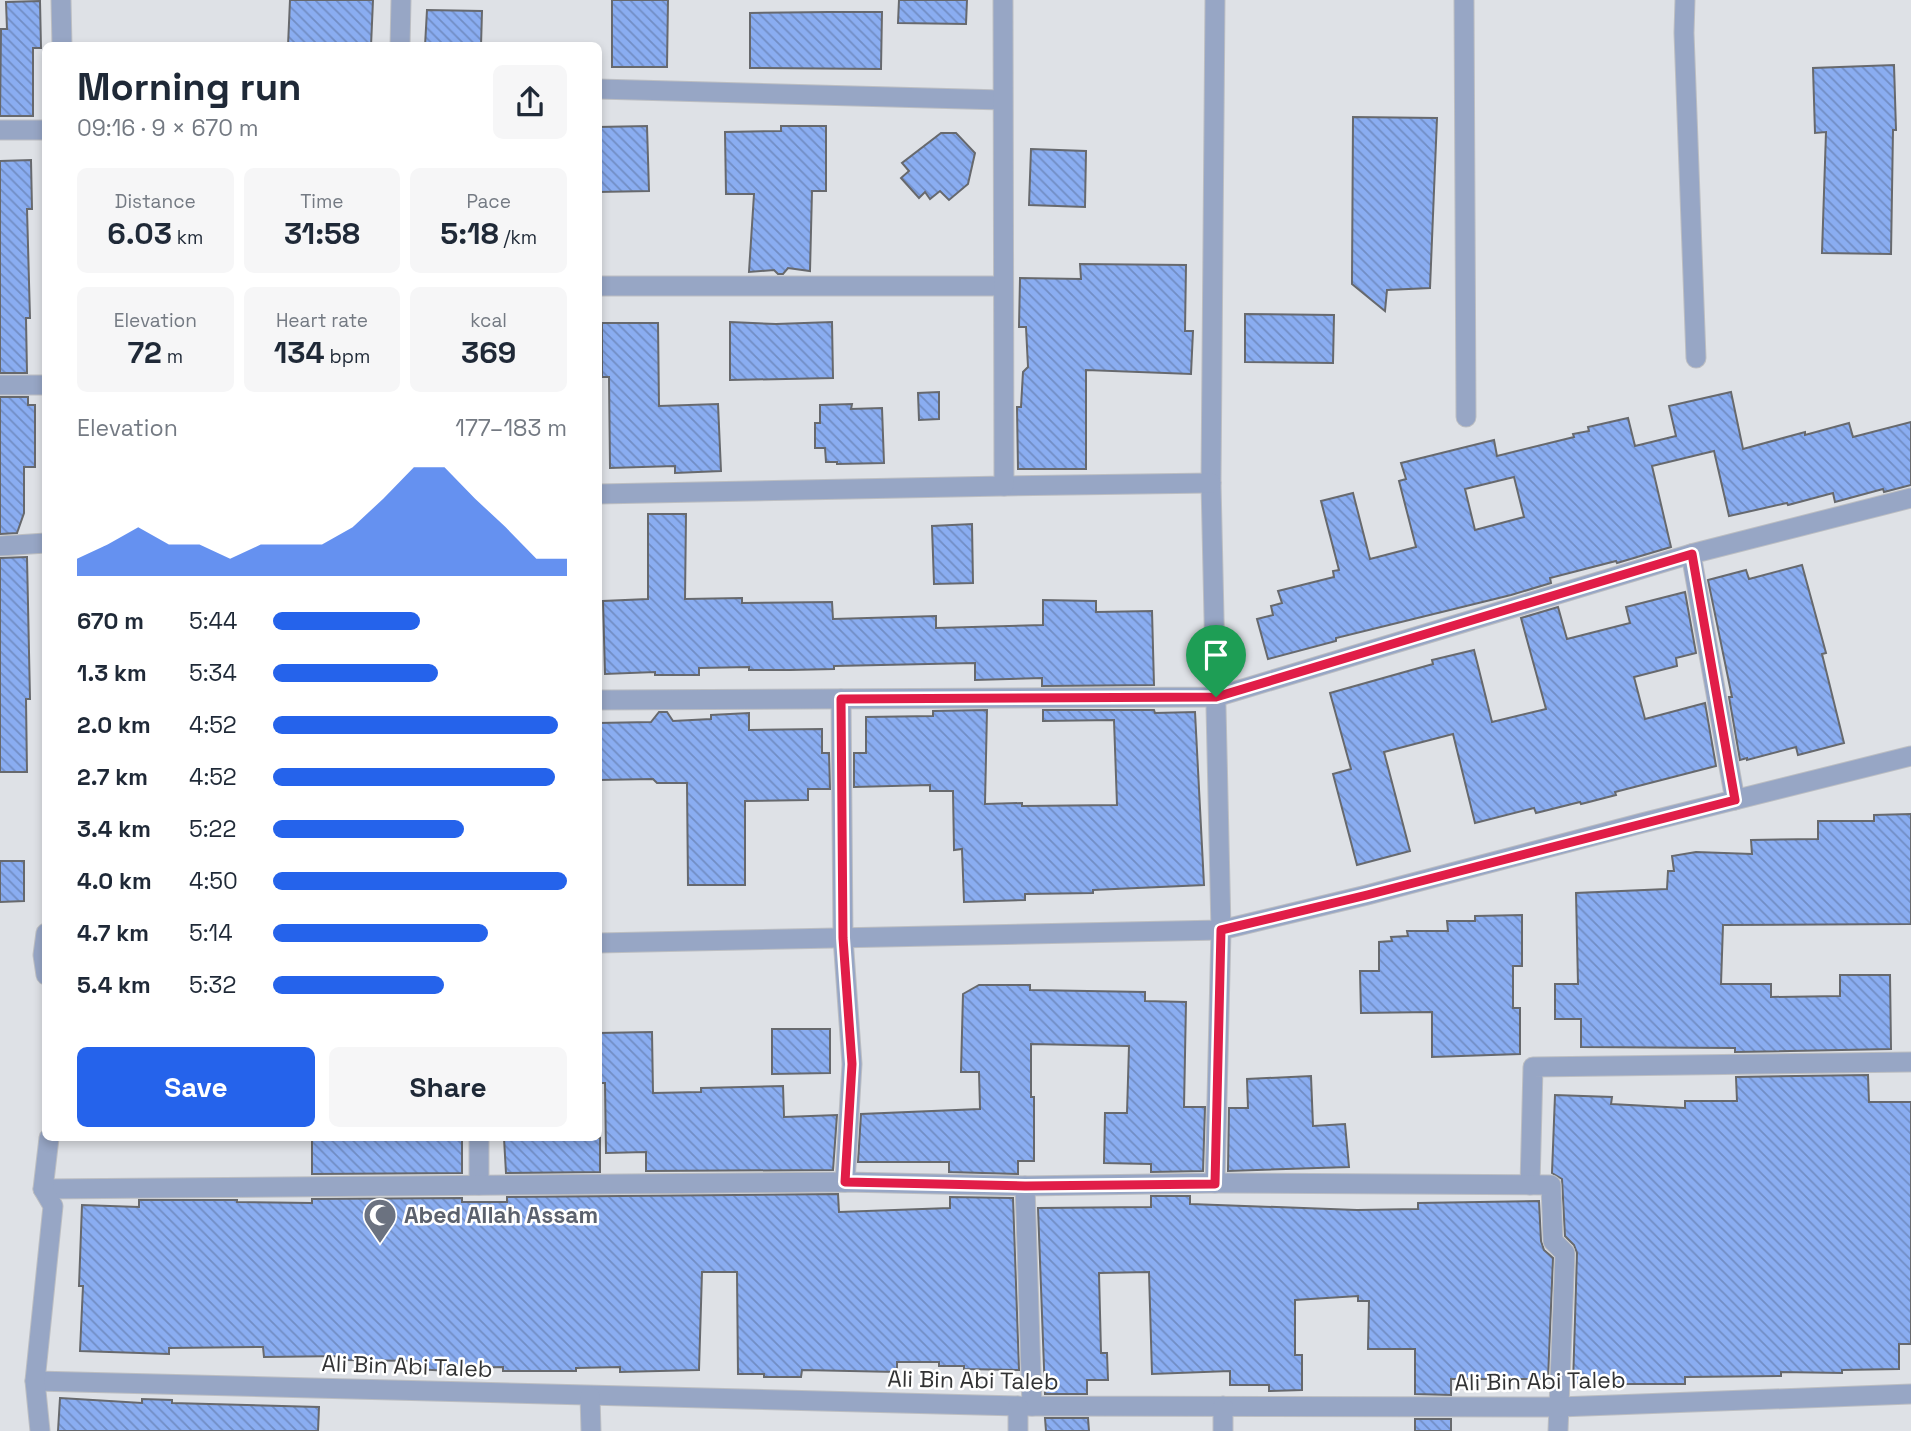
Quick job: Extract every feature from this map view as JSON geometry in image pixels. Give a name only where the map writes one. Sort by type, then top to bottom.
[{"type":"street","points":[[61,0],[62,42]]},
{"type":"street","points":[[400,42],[401,0]]},
{"type":"street","points":[[1003,0],[1004,486]]},
{"type":"street","points":[[1215,0],[1211,484],[1221,930],[1215,1184]]},
{"type":"street","points":[[1464,0],[1466,417]]},
{"type":"street","points":[[1685,0],[1696,358]]},
{"type":"street","points":[[602,89],[1002,100]]},
{"type":"street","points":[[0,130],[42,130]]},
{"type":"street","points":[[602,286],[1003,286]]},
{"type":"street","points":[[0,385],[42,385]]},
{"type":"street","points":[[602,494],[1211,484]]},
{"type":"street","points":[[602,700],[1216,697],[1692,554],[1911,498]]},
{"type":"street","points":[[0,546],[42,543]]},
{"type":"street","points":[[1692,554],[1735,800]]},
{"type":"street","points":[[841,699],[843,938],[852,1064],[845,1182]]},
{"type":"street","points":[[602,943],[1221,930],[1911,756]]},
{"type":"street","points":[[1530,1185],[1533,1067],[1911,1062]]},
{"type":"street","points":[[40,1431],[35,1381],[53,1206],[43,1189],[49,1141]]},
{"type":"street","points":[[479,1141],[479,1185]]},
{"type":"street","points":[[43,1189],[845,1182],[1025,1186],[1551,1185],[1553,1241],[1565,1254],[1559,1431]]},
{"type":"street","points":[[1018,1431],[1025,1406],[1025,1186]]},
{"type":"street","name":"Ali Bin Abi Taleb","points":[[35,1381],[1025,1406],[1559,1407],[1911,1394]]},
{"type":"street","points":[[590,1396],[591,1431]]},
{"type":"street","points":[[1223,1406],[1223,1431]]},
{"type":"building","points":[[290,0],[373,0],[371,42],[288,42]]},
{"type":"building","points":[[612,0],[668,0],[667,67],[612,67]]},
{"type":"building","points":[[899,0],[967,0],[966,24],[898,23]]},
{"type":"building","points":[[40,1],[41,48],[33,48],[33,116],[0,116],[1,29],[7,29],[6,2]]},
{"type":"building","points":[[427,10],[482,11],[481,42],[425,42]]},
{"type":"building","points":[[882,12],[881,69],[750,68],[750,13]]},
{"type":"building","points":[[1894,65],[1896,130],[1893,130],[1891,254],[1822,253],[1826,132],[1815,133],[1813,68]]},
{"type":"building","points":[[1353,117],[1437,118],[1430,288],[1387,290],[1385,311],[1352,284]]},
{"type":"building","points":[[647,126],[649,191],[602,192],[602,127]]},
{"type":"building","points":[[781,126],[826,126],[826,191],[812,191],[810,271],[788,268],[783,274],[774,270],[749,272],[754,194],[726,194],[725,132],[781,131]]},
{"type":"building","points":[[941,133],[956,133],[975,153],[968,184],[949,200],[940,191],[930,199],[925,192],[919,198],[901,178],[909,171],[902,163]]},
{"type":"building","points":[[1031,149],[1086,151],[1085,207],[1029,205]]},
{"type":"building","points":[[31,160],[32,209],[27,209],[30,318],[26,318],[27,373],[0,373],[0,161]]},
{"type":"building","points":[[1080,264],[1186,265],[1185,331],[1193,331],[1191,374],[1086,370],[1086,469],[1018,469],[1017,407],[1021,407],[1023,372],[1028,367],[1026,327],[1019,327],[1020,278],[1081,279]]},
{"type":"building","points":[[1245,314],[1334,315],[1333,363],[1245,362]]},
{"type":"building","points":[[730,322],[832,322],[833,378],[730,380]]},
{"type":"building","points":[[602,323],[658,323],[659,406],[718,404],[721,471],[675,473],[675,466],[610,468],[609,377],[602,377]]},
{"type":"building","points":[[939,392],[939,419],[919,420],[918,393]]},
{"type":"building","points":[[1731,392],[1743,449],[1849,423],[1853,437],[1911,422],[1911,485],[1884,492],[1883,489],[1835,502],[1833,493],[1729,516],[1714,451],[1652,466],[1671,547],[1550,578],[1551,583],[1511,595],[1336,638],[1336,641],[1268,659],[1257,619],[1273,615],[1271,606],[1282,603],[1278,591],[1334,577],[1333,571],[1339,570],[1321,501],[1353,493],[1370,559],[1416,547],[1399,481],[1406,479],[1401,463],[1494,440],[1497,456],[1574,437],[1573,434],[1589,431],[1588,427],[1628,418],[1635,446],[1676,436],[1669,406]],"holes":[[[1514,477],[1524,517],[1475,530],[1465,489]]]},
{"type":"building","points":[[0,397],[28,397],[28,405],[35,405],[35,467],[24,467],[24,513],[17,533],[0,534]]},
{"type":"building","points":[[852,404],[851,409],[882,408],[884,463],[826,462],[825,448],[815,448],[815,423],[820,423],[820,405]]},
{"type":"building","points":[[648,514],[686,514],[685,599],[742,598],[742,603],[832,602],[833,619],[936,616],[936,628],[1043,625],[1043,600],[1096,601],[1096,612],[1152,611],[1154,685],[1042,686],[1042,678],[975,680],[975,663],[834,666],[834,669],[790,670],[699,668],[699,675],[655,675],[655,672],[605,674],[603,601],[648,599]]},
{"type":"building","points":[[972,524],[973,583],[934,584],[932,526]]},
{"type":"building","points":[[27,557],[30,699],[26,699],[27,772],[0,772],[0,558]]},
{"type":"building","points":[[1802,565],[1826,653],[1822,654],[1844,743],[1798,755],[1796,747],[1740,760],[1729,697],[1732,697],[1708,580],[1746,570],[1749,579]]},
{"type":"building","points":[[1685,592],[1696,653],[1676,658],[1677,666],[1634,677],[1645,719],[1705,703],[1716,766],[1615,792],[1616,795],[1581,804],[1580,802],[1536,813],[1534,808],[1475,823],[1453,734],[1384,752],[1410,851],[1357,865],[1333,774],[1351,769],[1330,693],[1433,664],[1432,660],[1474,650],[1492,722],[1546,709],[1521,618],[1558,607],[1567,639],[1630,623],[1626,607]]},
{"type":"building","points":[[987,710],[985,804],[1022,803],[1022,806],[1117,805],[1114,720],[1043,721],[1043,710],[1195,712],[1204,885],[1093,890],[1093,893],[1025,894],[1025,900],[964,902],[962,849],[954,850],[953,791],[930,791],[930,785],[854,787],[854,753],[866,753],[866,717],[933,716],[933,711]]},
{"type":"building","points":[[659,712],[667,712],[673,721],[749,713],[749,730],[822,729],[822,753],[829,753],[830,789],[808,789],[808,800],[745,801],[745,885],[688,885],[687,783],[657,783],[653,779],[602,780],[602,723],[651,722]]},
{"type":"building","points":[[1911,814],[1911,924],[1723,925],[1721,984],[1771,984],[1771,997],[1840,996],[1840,975],[1890,975],[1891,1049],[1735,1052],[1735,1048],[1581,1047],[1581,1019],[1555,1019],[1555,984],[1578,984],[1576,893],[1667,889],[1668,871],[1674,871],[1672,856],[1696,852],[1752,854],[1751,840],[1818,839],[1818,821],[1874,821],[1874,815]]},
{"type":"building","points":[[0,861],[24,861],[24,901],[0,902]]},
{"type":"building","points":[[1522,915],[1522,966],[1513,966],[1513,1008],[1520,1008],[1520,1054],[1432,1057],[1432,1012],[1361,1013],[1360,971],[1379,971],[1379,942],[1392,941],[1391,937],[1408,936],[1407,931],[1448,931],[1447,921],[1475,921],[1475,916]]},
{"type":"building","points":[[979,985],[1030,985],[1030,990],[1145,992],[1145,1001],[1186,1002],[1184,1107],[1205,1107],[1203,1171],[1151,1172],[1151,1164],[1104,1163],[1105,1113],[1127,1113],[1129,1046],[1031,1044],[1034,1161],[1018,1161],[1018,1174],[949,1172],[949,1162],[858,1162],[861,1114],[980,1109],[979,1072],[961,1072],[963,994]]},
{"type":"building","points":[[772,1029],[830,1029],[830,1073],[772,1074]]},
{"type":"building","points":[[652,1032],[653,1093],[701,1092],[701,1088],[783,1086],[784,1117],[837,1115],[833,1170],[646,1171],[646,1152],[606,1153],[602,1033]]},
{"type":"building","points":[[1868,1075],[1869,1102],[1911,1102],[1911,1344],[1899,1344],[1899,1369],[1842,1370],[1842,1373],[1781,1372],[1781,1376],[1685,1377],[1685,1384],[1573,1384],[1577,1253],[1574,1245],[1565,1236],[1562,1179],[1552,1173],[1555,1095],[1612,1097],[1611,1104],[1685,1108],[1685,1101],[1737,1101],[1736,1077]]},
{"type":"building","points":[[1311,1076],[1313,1126],[1345,1124],[1349,1167],[1228,1171],[1229,1108],[1248,1108],[1247,1079]]},
{"type":"building","points":[[312,1141],[462,1141],[462,1173],[312,1174]]},
{"type":"building","points":[[504,1141],[600,1141],[600,1172],[506,1173]]},
{"type":"building","points":[[838,1194],[839,1212],[950,1208],[950,1197],[1013,1198],[1019,1370],[964,1369],[964,1366],[939,1366],[939,1362],[897,1362],[897,1372],[802,1370],[801,1377],[738,1374],[737,1272],[702,1272],[699,1370],[620,1372],[620,1367],[576,1368],[576,1371],[503,1371],[503,1367],[447,1368],[447,1371],[418,1369],[419,1361],[344,1360],[344,1356],[264,1357],[263,1347],[169,1348],[169,1354],[80,1351],[83,1286],[79,1286],[82,1205],[139,1207],[139,1200],[312,1203],[312,1199],[462,1198],[462,1202],[507,1202],[507,1197]]},
{"type":"building","points":[[1151,1196],[1190,1196],[1190,1204],[1357,1210],[1418,1209],[1418,1203],[1539,1201],[1541,1241],[1544,1250],[1553,1258],[1548,1379],[1451,1379],[1451,1395],[1415,1394],[1415,1349],[1368,1349],[1369,1301],[1358,1301],[1358,1296],[1295,1300],[1295,1355],[1302,1355],[1302,1390],[1269,1391],[1269,1385],[1230,1385],[1230,1371],[1152,1374],[1149,1272],[1099,1273],[1101,1353],[1107,1353],[1108,1380],[1087,1380],[1087,1394],[1045,1394],[1038,1208],[1151,1207]]},
{"type":"building","points":[[60,1398],[142,1403],[142,1399],[172,1400],[172,1403],[319,1407],[318,1431],[58,1431]]},
{"type":"building","points":[[1045,1418],[1088,1418],[1089,1431],[1046,1431]]},
{"type":"building","points":[[1415,1419],[1451,1419],[1451,1431],[1415,1431]]},
{"type":"place","name":"Abed Allah Assam","points":[[380,1245]]},
{"type":"route","points":[[1692,554],[1735,800],[1221,930],[1215,1184],[1025,1186],[845,1182],[852,1064],[843,938],[841,699],[1216,697],[1692,554]]}]
